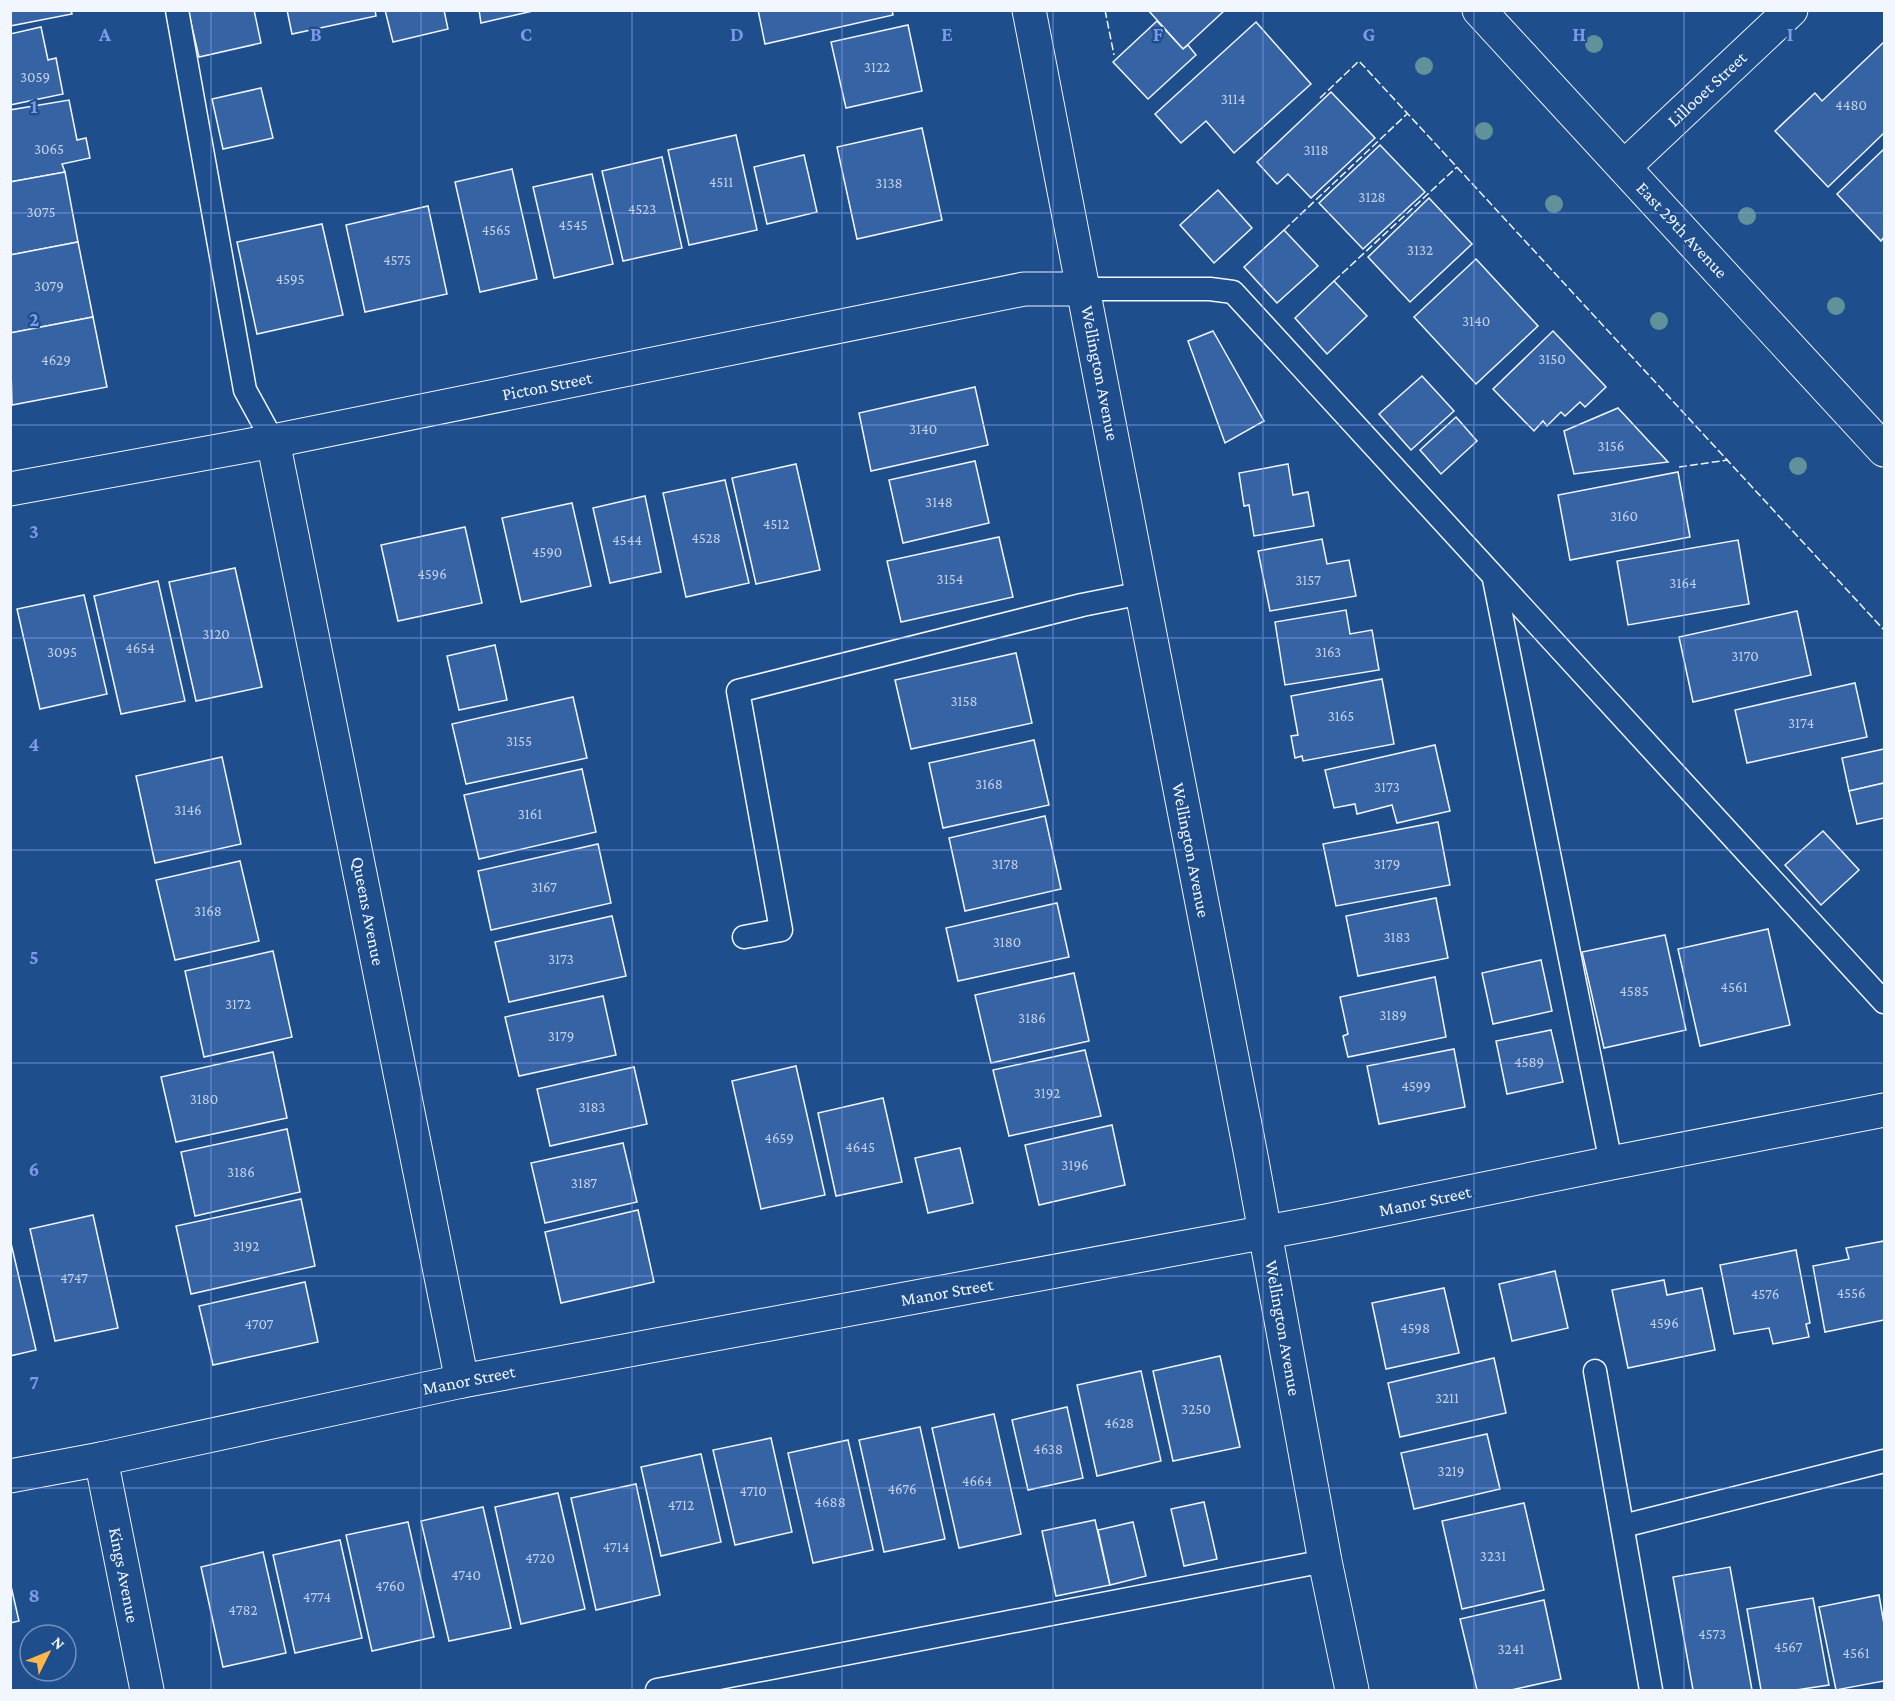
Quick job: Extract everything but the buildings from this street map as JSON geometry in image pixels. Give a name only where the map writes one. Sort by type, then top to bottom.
[{"type":"street","name":"Wellington Avenue","points":[[1029,10],[1265,1233],[1325,1561],[1352,1690]]},
{"type":"street","name":"East 29th Avenue","points":[[1479,10],[1884,450]]},
{"type":"street","name":"Lillooet Street","points":[[1624,167],[1791,10]]},
{"type":"street","name":"Picton Street","points":[[10,489],[273,441],[1024,289],[1084,289]]},
{"type":"street","name":"Queens Avenue","points":[[273,441],[462,1381]]},
{"type":"street","name":"Manor Street","points":[[10,1476],[101,1459],[462,1381],[1265,1233],[1611,1162],[1884,1110]]},
{"type":"street","name":"Kings Avenue","points":[[101,1459],[147,1690]]},
{"type":"lane","points":[[177,10],[245,390],[273,441]]},
{"type":"lane","points":[[1084,289],[1210,289],[1233,292],[1884,1002]]},
{"type":"lane","points":[[1494,578],[1611,1162]]},
{"type":"lane","points":[[744,937],[781,930],[738,691],[1082,605],[1142,593]]},
{"type":"lane","points":[[1595,1371],[1651,1690]]},
{"type":"lane","points":[[1623,1526],[1884,1461]]},
{"type":"lane","points":[[657,1690],[1325,1561]]},
{"type":"fence","points":[[1105,10],[1114,55]]},
{"type":"fence","points":[[1320,98],[1359,61],[1884,630]]},
{"type":"fence","points":[[1284,230],[1407,114]]},
{"type":"fence","points":[[1334,281],[1457,167]]},
{"type":"fence","points":[[1679,467],[1728,460]]}]
